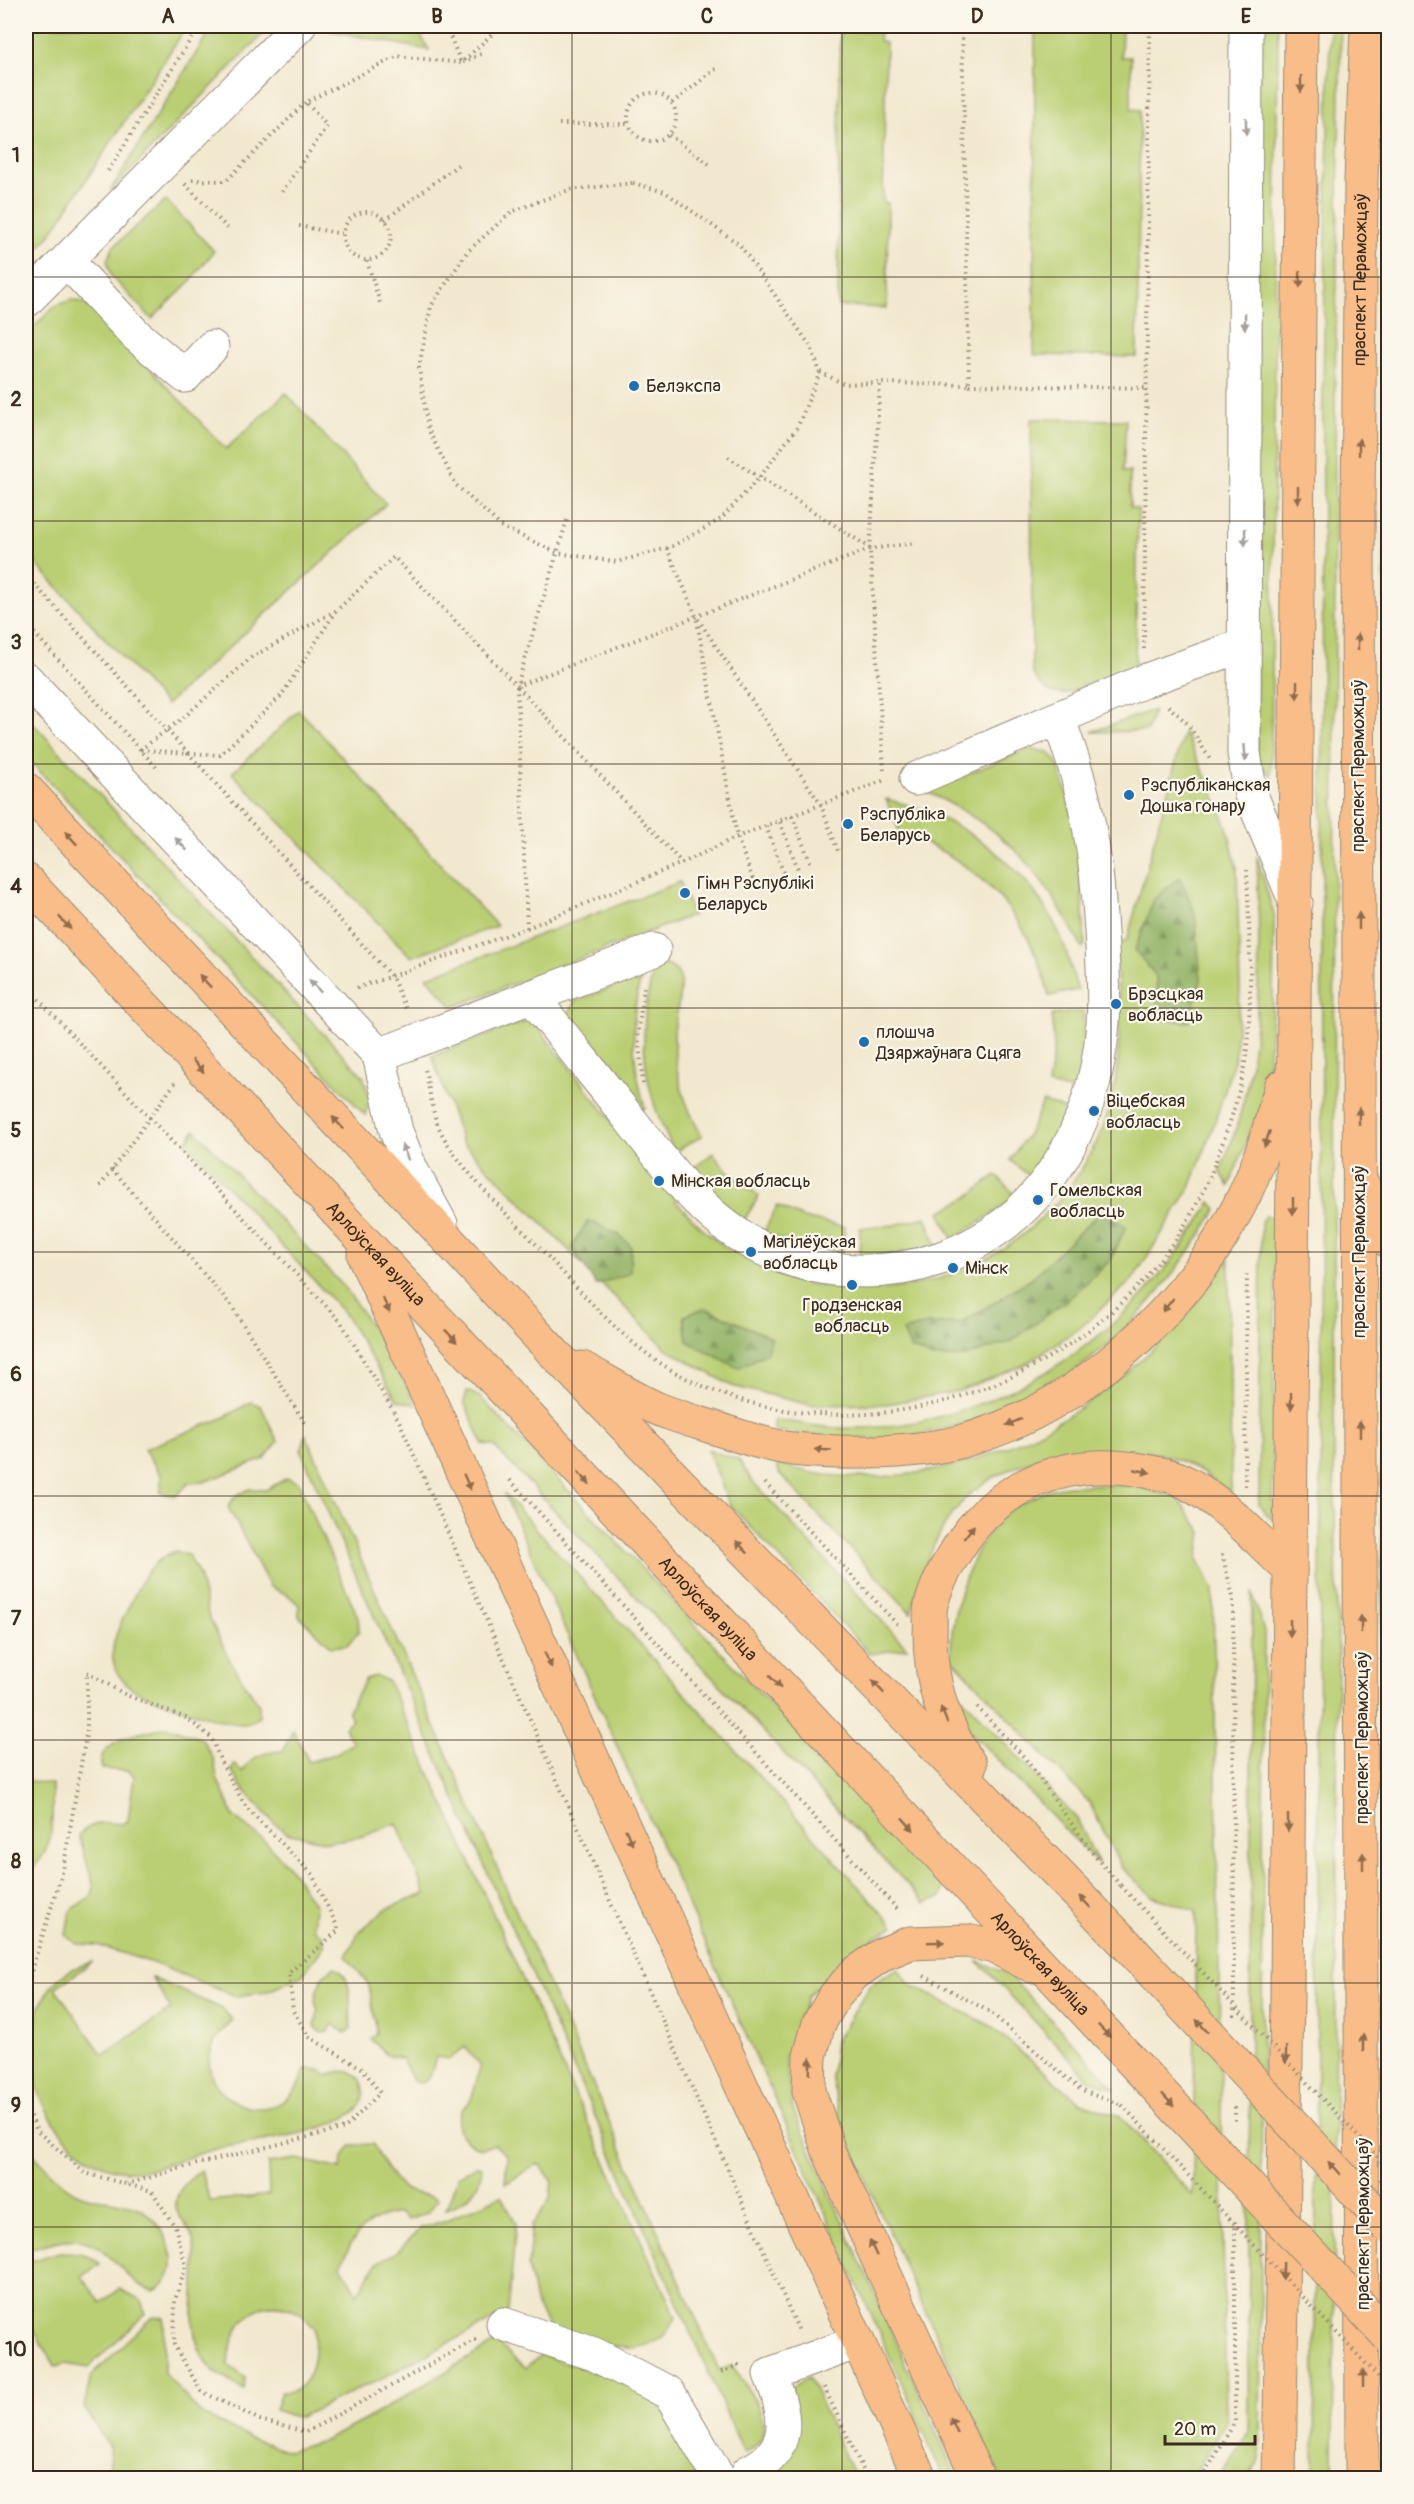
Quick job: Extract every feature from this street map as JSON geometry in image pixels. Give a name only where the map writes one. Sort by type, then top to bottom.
[{"type":"main road","points":[[1276,2474],[1287,1985],[1301,26]]},
{"type":"main road","name":"праспект Пераможцаў","points":[[1362,2478],[1363,1920],[1359,1175],[1360,217],[1367,26]]},
{"type":"main road","points":[[26,789],[553,1352],[1126,1944],[1389,2227]]},
{"type":"main road","name":"Арлоўская вуліца","points":[[26,880],[353,1232],[1389,2336]]},
{"type":"main road","points":[[553,1352],[657,1409],[755,1441],[791,1449],[891,1451],[958,1442],[1014,1423],[1061,1400],[1108,1365],[1159,1317],[1201,1265],[1239,1207],[1253,1174],[1268,1136],[1294,1042]]},
{"type":"main road","points":[[1359,1175],[1389,1241]]},
{"type":"main road","points":[[353,1232],[920,2478]]},
{"type":"main road","points":[[1006,1819],[956,1744],[937,1698],[930,1659],[931,1606],[946,1567],[967,1534],[990,1506],[1008,1493],[1044,1476],[1084,1467],[1113,1465],[1176,1478],[1209,1496],[1290,1570]]},
{"type":"main road","points":[[1363,1920],[1383,1881],[1389,1878]]},
{"type":"main road","points":[[978,2478],[829,2152],[809,2091],[810,2056],[819,2023],[835,1996],[864,1968],[883,1954],[910,1943],[967,1941],[995,1947],[1050,1975]]},
{"type":"lane","points":[[26,301],[299,26]]},
{"type":"lane","points":[[1246,26],[1244,753],[1251,795],[1296,903]]},
{"type":"lane","points":[[67,261],[136,335],[185,376],[212,347]]},
{"type":"lane","points":[[916,779],[1144,681],[1244,645]]},
{"type":"lane","points":[[26,679],[379,1054],[396,1131],[411,1169],[450,1242]]},
{"type":"lane","points":[[532,997],[697,1201],[723,1224],[747,1240],[773,1253],[807,1264],[859,1271],[902,1268],[928,1263],[972,1245],[1015,1216],[1054,1174],[1076,1136],[1094,1080],[1103,1023],[1100,900],[1093,839],[1076,763],[1058,719]]},
{"type":"lane","points":[[379,1054],[654,950]]},
{"type":"lane","points":[[503,2324],[594,2354],[669,2393],[734,2475],[762,2465],[779,2448],[784,2426],[779,2396],[770,2374],[858,2342]]},
{"type":"path","points":[[107,173],[199,26]]},
{"type":"path","points":[[446,26],[461,63]]},
{"type":"path","points":[[461,63],[501,26]]},
{"type":"path","points":[[962,26],[969,385]]},
{"type":"path","points":[[1144,656],[1150,26]]},
{"type":"path","points":[[282,192],[327,126],[306,102],[398,56],[461,63],[481,54]]},
{"type":"path","points":[[672,103],[717,68]]},
{"type":"path","points":[[645,94],[660,94],[672,103],[677,116],[675,127],[669,135],[656,141],[638,137],[629,124],[629,110],[637,98],[645,94]]},
{"type":"path","points":[[560,124],[629,124]]},
{"type":"path","points":[[669,135],[709,164]]},
{"type":"path","points":[[385,220],[459,164]]},
{"type":"path","points":[[180,179],[230,231]]},
{"type":"path","points":[[633,183],[665,192],[740,245],[811,347],[820,372],[798,426],[760,477],[721,519],[667,548],[617,562],[558,553],[502,527],[456,484],[428,429],[419,367],[431,306],[467,252],[511,212],[569,190],[633,183]]},
{"type":"path","points":[[372,212],[385,220],[391,235],[389,246],[375,259],[367,261],[350,254],[345,247],[343,234],[350,219],[356,214],[372,212]]},
{"type":"path","points":[[299,226],[343,234]]},
{"type":"path","points":[[367,261],[380,303]]},
{"type":"path","points":[[820,372],[844,384],[1148,388]]},
{"type":"path","points":[[357,988],[527,928],[682,863],[737,837],[885,782],[870,549],[880,383]]},
{"type":"path","points":[[728,458],[870,549]]},
{"type":"path","points":[[527,928],[517,687],[567,520]]},
{"type":"path","points":[[517,687],[870,549],[915,543]]},
{"type":"path","points":[[667,548],[696,616],[821,806],[839,854]]},
{"type":"path","points":[[337,610],[281,696],[220,755],[140,750],[252,657],[337,610],[394,557],[682,863]]},
{"type":"path","points":[[26,575],[392,976],[419,1040],[437,1124],[461,1162],[606,1319],[645,1355],[698,1384],[752,1404],[799,1412],[839,1415],[884,1413],[941,1403],[1008,1380],[1069,1346],[1142,1282],[1182,1228],[1211,1174],[1232,1113],[1247,1048],[1250,966],[1246,867]]},
{"type":"path","points":[[696,616],[737,837],[755,885]]},
{"type":"path","points":[[1162,702],[1176,711],[1188,724],[1212,763]]},
{"type":"path","points":[[792,816],[811,864]]},
{"type":"path","points":[[780,821],[798,868]]},
{"type":"path","points":[[766,826],[784,874]]},
{"type":"path","points":[[644,1090],[638,1053],[638,1023],[643,989],[654,950]]},
{"type":"path","points":[[26,986],[341,1322],[399,1421],[811,2358],[867,2478]]},
{"type":"path","points":[[100,1186],[192,1060]]},
{"type":"path","points":[[112,1169],[231,1305],[305,1423]]},
{"type":"path","points":[[1245,1490],[1247,1272]]},
{"type":"path","points":[[510,1480],[906,1919]]},
{"type":"path","points":[[765,1483],[904,1632]]},
{"type":"path","points":[[26,1988],[63,1870],[87,1729],[87,1672],[126,1695],[186,1718],[211,1737],[222,1764],[246,1807],[312,1874],[339,1930],[289,1972],[293,2011],[309,2037],[363,2069],[380,2093],[345,2128],[185,2167],[127,2184]]},
{"type":"path","points":[[970,1699],[1025,1758],[1094,1855],[1121,1886],[1389,2168]]},
{"type":"path","points":[[915,1971],[990,2012],[1082,2091],[1122,2105],[1389,2387]]},
{"type":"path","points":[[26,2105],[37,2131],[85,2173],[152,2191],[175,2227],[186,2266],[175,2300],[174,2344],[201,2391],[260,2420],[306,2432],[503,2324]]},
{"type":"green space","points":[[26,26],[187,26],[48,238],[26,260]]},
{"type":"green space","points":[[213,26],[271,26],[110,191]]},
{"type":"green space","points":[[334,26],[416,26],[429,50],[331,31]]},
{"type":"green space","points":[[1035,26],[1122,26],[1121,57],[1131,57],[1131,109],[1140,110],[1137,357],[1034,355]]},
{"type":"green space","points":[[1253,26],[1278,26],[1271,776],[1257,761]]},
{"type":"green space","points":[[1330,26],[1341,26],[1335,388],[1334,1463],[1338,1648],[1333,2478],[1314,2478],[1321,1462],[1323,388]]},
{"type":"green space","points":[[840,28],[880,33],[879,41],[886,43],[883,202],[888,203],[887,308],[838,306]]},
{"type":"green space","points":[[166,200],[214,251],[187,285],[152,319],[111,276],[107,260],[114,246]]},
{"type":"green space","points":[[71,300],[81,302],[97,312],[226,449],[286,393],[386,504],[166,705],[26,553],[26,335],[55,306]]},
{"type":"green space","points":[[1031,419],[1126,420],[1123,471],[1130,472],[1130,507],[1138,509],[1135,666],[1064,694],[1053,693],[1045,688],[1032,672]]},
{"type":"green space","points":[[1384,533],[1388,534],[1388,1189],[1387,1155]]},
{"type":"green space","points":[[299,710],[497,926],[411,957],[232,773]]},
{"type":"green space","points":[[1154,710],[1147,731],[1091,732]]},
{"type":"green space","points":[[26,716],[363,1076],[370,1099],[365,1115],[26,757]]},
{"type":"green space","points":[[1184,732],[1211,787],[1227,827],[1237,868],[1240,992],[1235,1057],[1216,1119],[1190,1188],[1133,1279],[1080,1328],[1024,1365],[959,1391],[887,1404],[811,1405],[732,1386],[665,1348],[462,1142],[432,1056],[531,1019],[688,1214],[727,1248],[779,1275],[834,1288],[890,1289],[943,1277],[994,1254],[1038,1221],[1075,1178],[1103,1127],[1115,1083],[1118,1060],[1116,945],[1127,940]]},
{"type":"green space","points":[[1029,749],[1048,752],[1056,760],[1070,803],[1079,846],[1085,945],[1082,948],[1052,895],[1019,854],[978,820],[925,791]]},
{"type":"green space","points":[[886,799],[913,807],[965,831],[988,846],[1009,864],[1045,908],[1059,933],[1078,990],[1049,996],[1041,967],[1029,940],[997,894],[953,858],[928,844],[900,833]]},
{"type":"green space","points":[[1257,856],[1274,915],[1273,1000],[1268,1069],[1260,1109],[1229,1186],[1220,1171],[1235,1133],[1245,1095],[1256,1016],[1259,936]]},
{"type":"green space","points":[[1180,877],[1195,913],[1201,980],[1189,1022],[1158,1019],[1156,976],[1135,950],[1154,899]]},
{"type":"green space","points":[[680,882],[693,915],[453,1007],[427,977]]},
{"type":"green space","points":[[656,963],[672,968],[679,975],[680,987],[674,1035],[676,1062],[685,1100],[702,1136],[675,1152],[655,1107],[645,1060],[645,1012]]},
{"type":"green space","points":[[641,977],[634,1026],[637,1075],[645,1108],[640,1110],[567,1016],[575,1001]]},
{"type":"green space","points":[[1083,1011],[1085,1049],[1078,1092],[1048,1085],[1054,1047],[1052,1015]]},
{"type":"green space","points":[[1043,1102],[1072,1112],[1034,1180],[1010,1160],[1030,1131]]},
{"type":"green space","points":[[195,1130],[346,1289],[391,1356],[416,1405],[397,1400],[343,1312],[186,1142]]},
{"type":"green space","points":[[713,1153],[728,1171],[759,1196],[743,1222],[689,1172]]},
{"type":"green space","points":[[996,1175],[1017,1197],[953,1240],[940,1212],[968,1197]]},
{"type":"green space","points":[[1211,1202],[1217,1209],[1164,1285],[1134,1319],[1102,1349],[1067,1376],[1029,1398],[987,1416],[906,1437],[853,1439],[774,1431],[774,1420],[838,1428],[876,1427],[914,1422],[988,1401],[1023,1385],[1088,1344],[1131,1307],[1168,1265]]},
{"type":"green space","points":[[777,1206],[803,1218],[845,1227],[841,1258],[763,1234]]},
{"type":"green space","points":[[1100,1212],[1126,1226],[1111,1260],[1070,1298],[1012,1341],[964,1357],[933,1358],[910,1348],[903,1331],[928,1324],[960,1323],[992,1304],[1033,1277]]},
{"type":"green space","points":[[1265,1216],[1273,1217],[1276,1225],[1272,1520],[1259,1505],[1261,1223]]},
{"type":"green space","points":[[926,1217],[937,1247],[860,1259],[860,1228],[895,1225]]},
{"type":"green space","points":[[588,1220],[619,1235],[631,1246],[630,1273],[596,1285],[572,1247]]},
{"type":"green space","points":[[1229,1259],[1231,1494],[1194,1468],[1178,1460],[1158,1455],[1115,1451],[1084,1452],[1050,1456],[1028,1462],[984,1483],[963,1501],[952,1515],[927,1562],[911,1613],[779,1473],[777,1464],[826,1475],[888,1476],[947,1467],[1003,1449],[1056,1423],[1106,1390],[1151,1351],[1192,1307]]},
{"type":"green space","points":[[1382,1285],[1388,1301],[1388,1833],[1381,1820]]},
{"type":"green space","points":[[705,1308],[772,1338],[766,1354],[738,1368],[687,1341],[684,1316]]},
{"type":"green space","points":[[467,1391],[480,1397],[943,1887],[941,1897],[925,1903],[494,1446],[483,1444],[464,1402]]},
{"type":"green space","points":[[251,1402],[261,1406],[278,1442],[264,1459],[204,1482],[189,1483],[176,1496],[161,1493],[161,1475],[144,1449],[223,1418]]},
{"type":"green space","points":[[306,1435],[719,2370],[732,2365],[760,2412],[763,2424],[762,2435],[756,2445],[744,2453],[301,1451]]},
{"type":"green space","points":[[708,1450],[739,1460],[752,1481],[907,1648],[870,1654],[729,1504]]},
{"type":"green space","points":[[287,1478],[298,1482],[358,1617],[359,1631],[347,1645],[332,1647],[299,1616],[299,1605],[288,1595],[270,1587],[228,1507],[236,1495],[250,1489],[266,1490]]},
{"type":"green space","points":[[1091,1485],[1134,1486],[1177,1497],[1202,1532],[1198,1559],[1213,1589],[1226,2422],[1192,2478],[1001,2478],[842,2128],[831,2076],[835,2042],[870,1985],[898,1968],[909,1984],[989,2025],[1081,2103],[1120,2116],[1193,2196],[1196,1911],[1152,1896],[1122,1868],[1089,1802],[951,1658],[951,1639],[959,1598],[966,1576],[985,1537],[1012,1509],[1030,1499],[1054,1488]]},
{"type":"green space","points":[[504,1493],[894,1926],[852,1952],[808,1996],[785,2058],[793,2110],[957,2478],[944,2478]]},
{"type":"green space","points":[[176,1551],[189,1556],[199,1575],[209,1617],[230,1661],[259,1705],[259,1716],[250,1723],[221,1720],[138,1692],[118,1674],[114,1665],[113,1646],[116,1636],[140,1585],[154,1564]]},
{"type":"green space","points":[[1252,1592],[1264,1632],[1260,2460],[1247,2478],[1218,2478],[1248,2433]]},
{"type":"green space","points":[[376,1676],[388,1681],[676,2318],[662,2337],[650,2344],[623,2348],[593,2343],[551,2331],[535,2302],[528,2266],[532,2225],[550,2199],[552,2180],[538,2163],[505,2184],[507,2156],[494,2144],[482,2149],[465,2140],[461,2135],[458,2118],[471,2099],[480,2065],[465,2047],[450,2059],[436,2057],[430,2077],[423,2083],[414,2082],[402,2059],[387,2055],[371,2039],[377,2034],[369,1985],[346,1956],[359,1932],[386,1909],[425,1894],[397,1823],[364,1836],[328,1842],[287,1833],[272,1821],[239,1784],[231,1769],[235,1764],[242,1772],[259,1756],[283,1751],[293,1730],[309,1762],[335,1754],[353,1743],[344,1727],[352,1720],[348,1710],[366,1679]]},
{"type":"green space","points":[[958,1693],[1077,1819],[1099,1865],[969,1730]]},
{"type":"green space","points":[[168,1727],[202,1739],[214,1760],[217,1778],[234,1817],[268,1844],[293,1872],[315,1906],[313,1928],[323,1936],[324,1946],[302,1976],[266,1992],[235,1996],[153,1963],[97,1945],[77,1944],[66,1935],[70,1911],[92,1895],[94,1887],[79,1835],[94,1825],[123,1824],[128,1820],[134,1776],[128,1771],[102,1769],[101,1759],[106,1750],[124,1738]]},
{"type":"green space","points":[[26,1780],[52,1785],[52,1822],[48,1845],[43,1855],[26,1873]]},
{"type":"green space","points":[[977,1960],[1009,1975],[1116,2089],[1090,2080]]},
{"type":"green space","points":[[93,1962],[55,1988],[103,2055],[171,2009],[152,1978],[223,2009],[233,2021],[214,2044],[210,2067],[217,2086],[232,2100],[252,2108],[273,2106],[292,2094],[305,2069],[322,2070],[326,2075],[346,2071],[357,2076],[364,2089],[361,2104],[348,2116],[316,2129],[276,2139],[214,2149],[157,2168],[133,2171],[115,2169],[97,2162],[81,2152],[66,2138],[44,2105],[37,2087],[33,2051],[37,2017],[50,1988],[75,1968]]},
{"type":"green space","points":[[334,1967],[341,1971],[348,1985],[351,2028],[345,2033],[333,2024],[328,2032],[321,2033],[315,2026],[318,2011],[315,2001],[317,1990],[323,1976]]},
{"type":"green space","points":[[373,2144],[387,2169],[401,2187],[438,2200],[427,2213],[408,2220],[399,2213],[388,2215],[369,2223],[362,2229],[350,2244],[341,2265],[357,2294],[377,2263],[397,2252],[421,2228],[447,2220],[501,2196],[516,2223],[508,2312],[382,2378],[298,2418],[275,2410],[281,2392],[292,2391],[300,2386],[311,2370],[314,2328],[300,2313],[283,2307],[269,2306],[257,2310],[240,2326],[230,2351],[228,2365],[245,2377],[244,2390],[210,2368],[199,2349],[195,2336],[193,2309],[195,2252],[192,2236],[176,2207],[177,2197],[184,2185],[201,2170],[210,2201],[269,2195],[268,2163],[297,2159],[341,2169],[342,2158],[352,2145]]},
{"type":"green space","points":[[26,2145],[51,2173],[73,2191],[88,2197],[133,2206],[150,2216],[166,2237],[170,2250],[172,2262],[170,2274],[165,2283],[154,2291],[144,2287],[132,2279],[109,2256],[88,2242],[67,2240],[26,2250]]},
{"type":"green space","points":[[476,2166],[482,2167],[475,2189],[466,2199],[446,2209],[458,2176]]},
{"type":"green space","points":[[59,2252],[86,2255],[100,2264],[82,2277],[101,2303],[120,2289],[141,2300],[145,2314],[88,2368],[66,2364],[56,2367],[26,2317],[26,2263]]},
{"type":"green space","points":[[153,2316],[164,2318],[164,2373],[201,2414],[250,2438],[289,2451],[324,2441],[365,2420],[496,2342],[525,2368],[541,2355],[635,2384],[667,2413],[713,2478],[110,2478],[110,2449],[84,2407],[91,2376]]},
{"type":"green space","points":[[809,2377],[855,2478],[777,2478],[774,2471],[789,2389]]},
{"type":"place","name":"Белэкспа","points":[[634,386]]},
{"type":"place","name":"Рэспубліканская Дошка гонару","points":[[1129,795]]},
{"type":"place","name":"Рэспубліка Беларусь","points":[[848,824]]},
{"type":"place","name":"Гімн Рэспублікі Беларусь","points":[[685,893]]},
{"type":"place","name":"Брэсцкая вобласць","points":[[1116,1004]]},
{"type":"place","name":"плошча Дзяржаўнага Сцяга","points":[[864,1042]]},
{"type":"place","name":"Віцебская вобласць","points":[[1094,1111]]},
{"type":"place","name":"Мінская вобласць","points":[[659,1181]]},
{"type":"place","name":"Гомельская вобласць","points":[[1038,1200]]},
{"type":"place","name":"Магілёўская вобласць","points":[[751,1252]]},
{"type":"place","name":"Мінск","points":[[953,1268]]},
{"type":"place","name":"Гродзенская вобласць","points":[[852,1285]]}]
